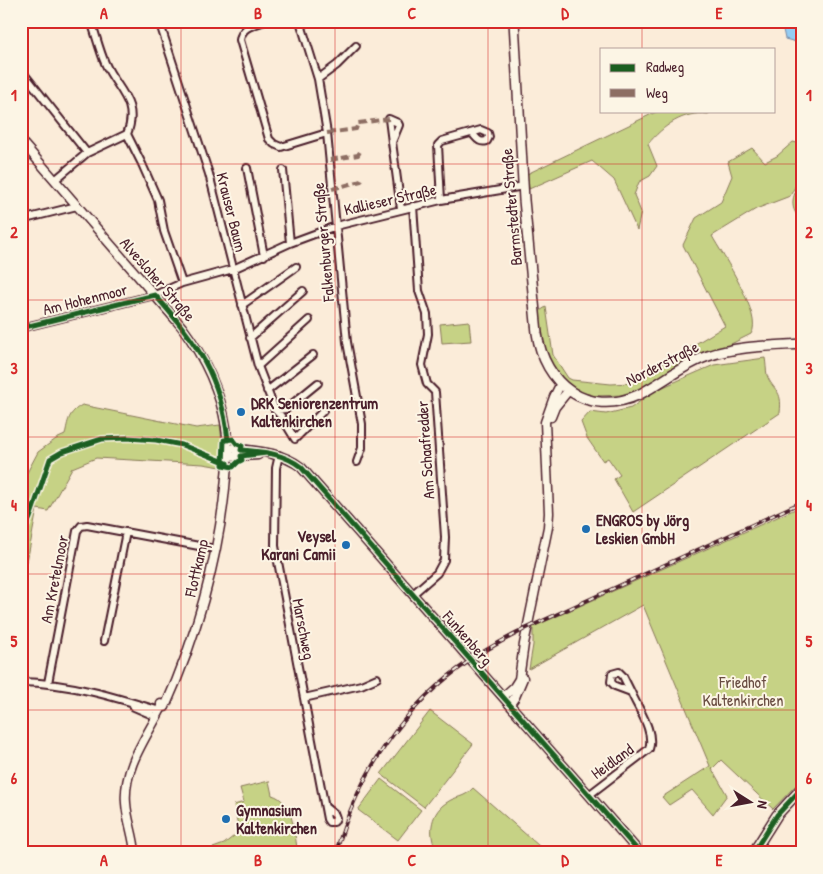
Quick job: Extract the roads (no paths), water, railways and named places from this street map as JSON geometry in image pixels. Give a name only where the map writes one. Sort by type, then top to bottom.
[{"type":"main road","name":"Barmstedter Straße","points":[[514,21],[524,186],[539,349],[551,373],[560,385],[568,391]]},
{"type":"main road","name":"Norderstraße","points":[[568,391],[594,401],[611,402],[638,394],[678,370],[707,356],[738,349],[802,344]]},
{"type":"main road","points":[[753,853],[778,814],[802,788]]},
{"type":"street","points":[[91,21],[105,63],[129,102],[131,120],[127,134],[158,200],[164,231],[182,283]]},
{"type":"street","name":"Krauser Baum","points":[[159,21],[209,174],[250,338],[267,391],[275,410],[281,416],[295,439],[323,411]]},
{"type":"street","points":[[265,21],[245,29],[240,40],[268,138],[274,144],[281,147],[327,133]]},
{"type":"street","name":"Falkenburger Straße","points":[[300,21],[318,79],[327,133],[348,352],[362,424],[362,448],[357,462]]},
{"type":"street","points":[[318,79],[337,65],[356,46]]},
{"type":"street","points":[[21,70],[87,153]]},
{"type":"street","points":[[441,200],[438,144],[442,141],[472,133]]},
{"type":"street","points":[[55,180],[87,153],[127,134]]},
{"type":"street","name":"Alvesloher Straße","points":[[21,142],[155,295],[192,341],[211,372],[223,409],[228,457]]},
{"type":"street","points":[[392,142],[401,209]]},
{"type":"street","points":[[247,168],[264,256]]},
{"type":"street","points":[[283,170],[290,243]]},
{"type":"street","name":"Kallieser Straße","points":[[155,295],[182,283],[233,269],[290,243],[336,226],[441,200],[524,186]]},
{"type":"street","points":[[21,220],[77,206]]},
{"type":"street","name":"Am Schaafredder","points":[[413,206],[419,291],[427,314],[428,328],[422,365],[427,384],[435,392],[445,537],[443,565],[437,573],[413,594]]},
{"type":"street","points":[[242,305],[296,268]]},
{"type":"street","points":[[250,338],[303,292]]},
{"type":"street","name":"Am Hohenmoor","points":[[21,328],[155,295]]},
{"type":"street","points":[[258,366],[309,320]]},
{"type":"street","points":[[267,391],[313,355]]},
{"type":"street","points":[[275,410],[286,409],[318,383]]},
{"type":"street","points":[[503,697],[514,687],[519,679],[524,644],[548,527],[550,512],[545,422],[547,412],[560,385]]},
{"type":"street","points":[[545,433],[555,407],[568,391]]},
{"type":"street","name":"Funkenberg","points":[[228,448],[279,455],[290,458],[301,467],[640,853]]},
{"type":"street","name":"Funkenberg","points":[[228,457],[267,453]]},
{"type":"street","name":"Marschweg","points":[[279,455],[276,468],[274,546],[325,807]]},
{"type":"street","name":"Flottkamp","points":[[135,853],[126,804],[126,781],[130,767],[159,712],[165,707],[172,691],[206,591],[223,506],[228,457]]},
{"type":"street","name":"Am Kretelmoor","points":[[48,683],[77,531],[81,526],[87,524],[215,549]]},
{"type":"street","points":[[104,641],[126,532]]},
{"type":"street","points":[[510,704],[521,685],[524,666],[523,657]]},
{"type":"street","points":[[304,698],[361,685],[376,678]]},
{"type":"street","points":[[21,682],[48,683],[89,690],[132,703],[134,707],[159,712]]},
{"type":"street","name":"Heidland","points":[[589,795],[649,749],[650,732],[631,692]]},
{"type":"water","points":[[784,21],[802,21],[802,48],[796,42],[785,39],[782,25]]},
{"type":"railway","points":[[336,853],[345,824],[357,797],[370,770],[386,744],[404,720],[447,678],[485,651],[527,628],[802,502]]},
{"type":"place","name":"DRK Seniorenzentrum Kaltenkirchen","points":[[241,412]]},
{"type":"place","name":"ENGROS by Jörg Leskien GmbH","points":[[586,529]]},
{"type":"place","name":"Veysel Karani Camii","points":[[346,545]]},
{"type":"place","name":"Gymnasium Kaltenkirchen","points":[[226,819]]},
{"type":"park label","name":"Friedhof Kaltenkirchen","points":[[743,691]]}]
